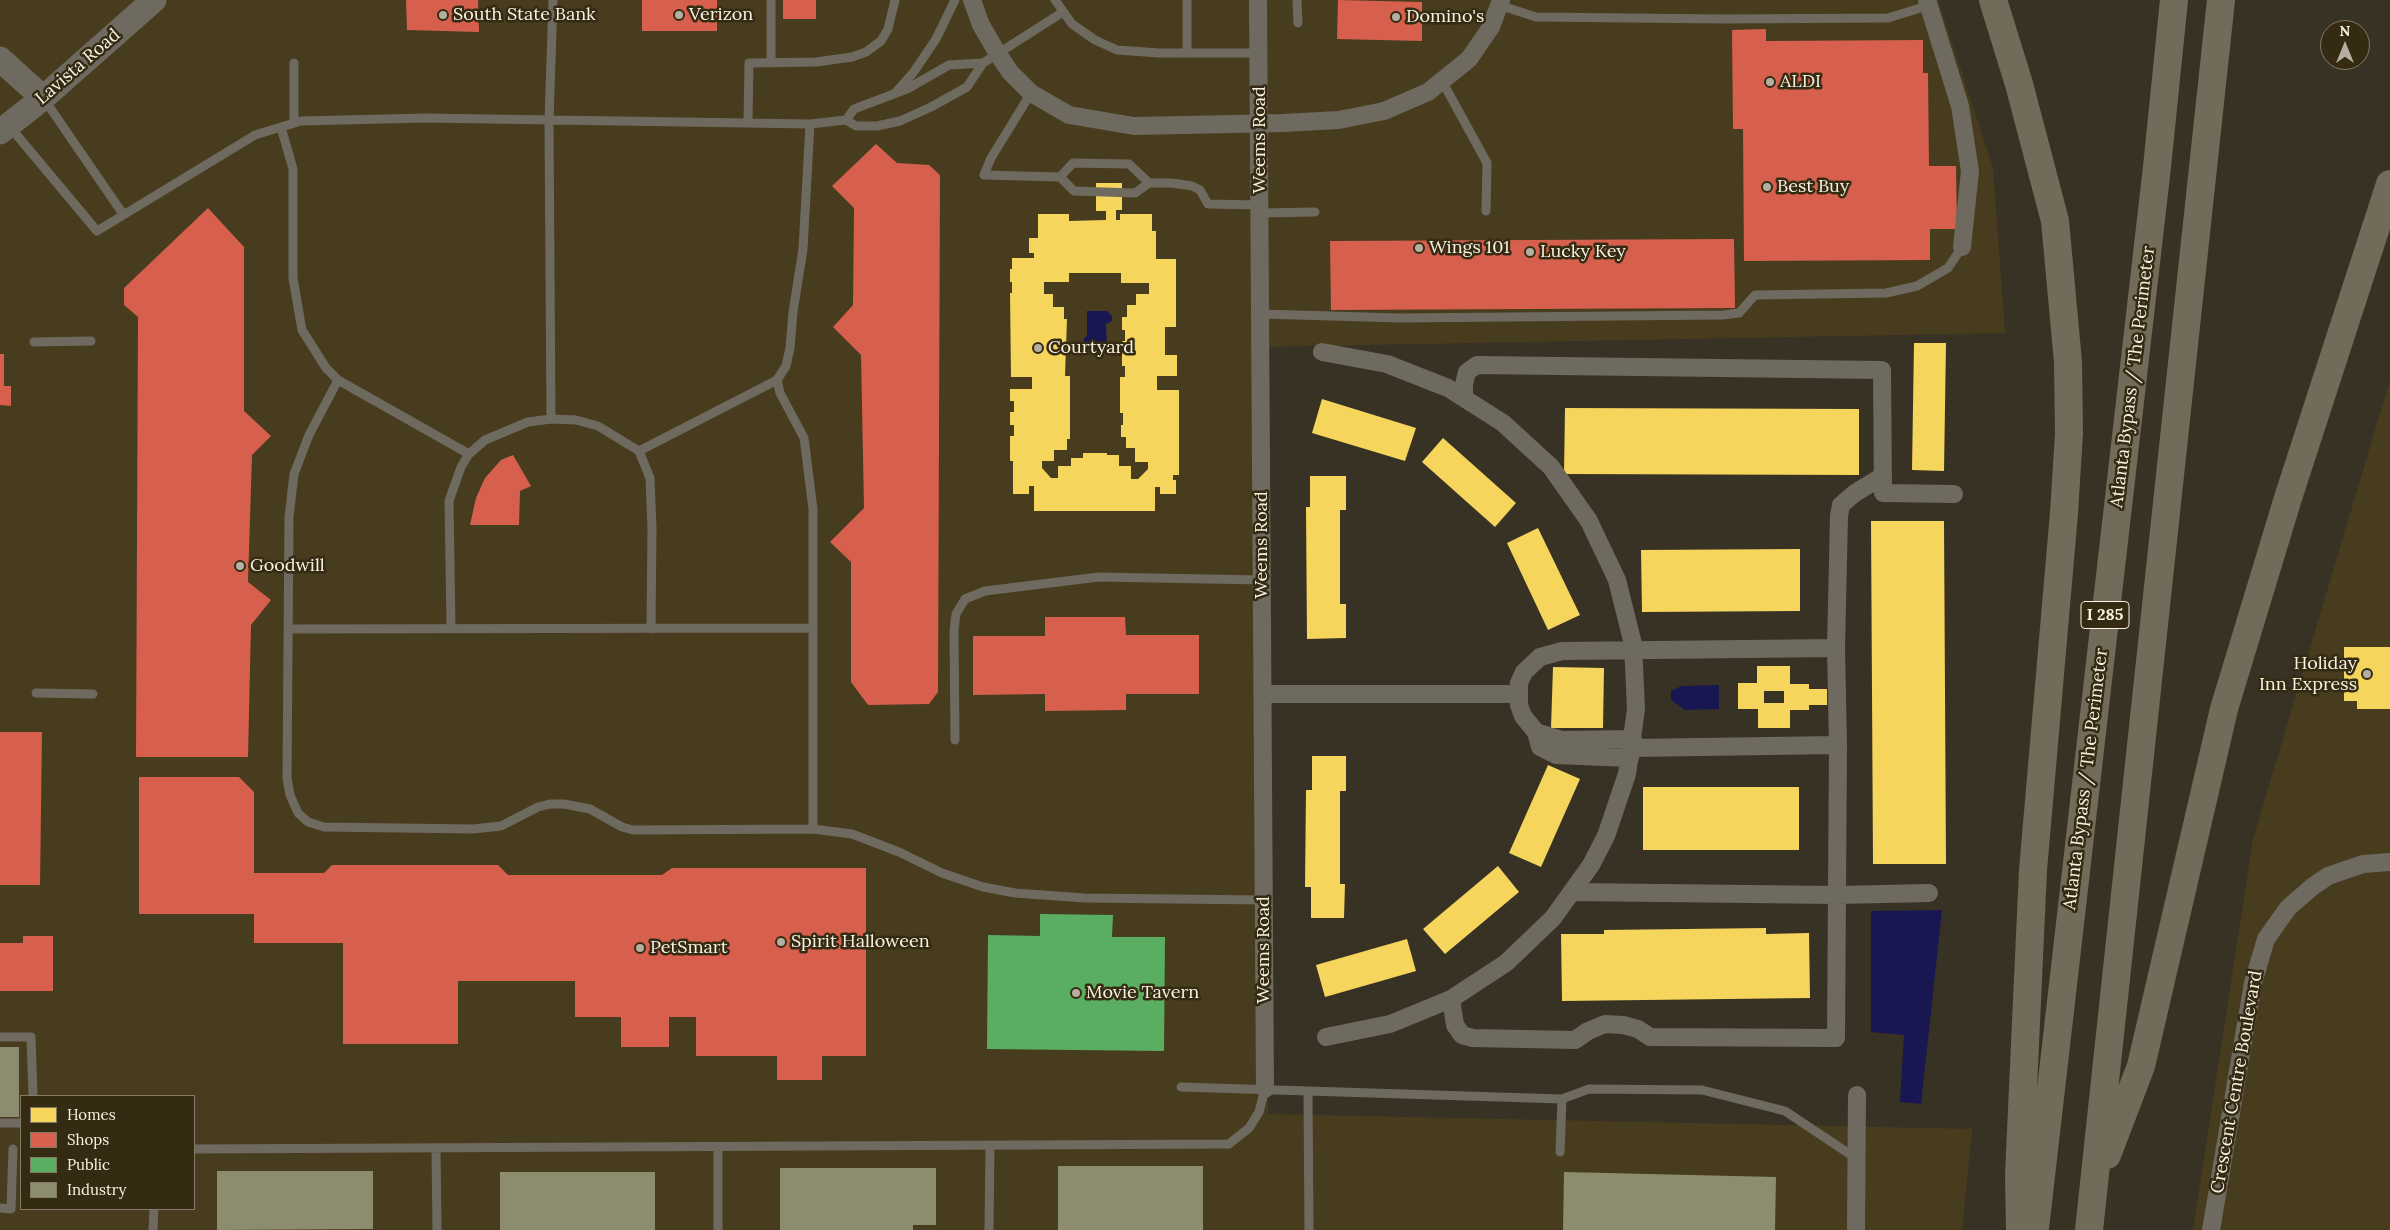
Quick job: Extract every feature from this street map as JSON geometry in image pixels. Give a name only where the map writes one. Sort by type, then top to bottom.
[{"type":"highway","points":[[1993,0],[2019,84],[2055,222],[2068,362],[2069,433],[2033,870],[2019,1175],[2020,1230]]},
{"type":"highway","points":[[2006,0],[2019,84]]},
{"type":"highway","name":"Atlanta Bypass / The Perimeter","points":[[2034,1230],[2156,177],[2174,0]]},
{"type":"highway","name":"I 285","points":[[2089,1230],[2221,0]]},
{"type":"highway","points":[[2093,1191],[2141,1066],[2224,709],[2288,498],[2390,184]]},
{"type":"main road","name":"Lavista Road","points":[[3,123],[43,98],[154,0]]},
{"type":"main road","points":[[0,59],[43,98]]},
{"type":"street","points":[[972,0],[991,58],[1010,72],[1031,93],[1069,115],[1101,122],[1134,126],[1260,125],[1340,120],[1384,111],[1428,92],[1469,59],[1491,27],[1500,3]]},
{"type":"street","name":"Weems Road","points":[[1258,0],[1265,1089]]},
{"type":"street","points":[[1929,3],[1960,106],[1970,172],[1962,247]]},
{"type":"street","points":[[1322,352],[1386,364],[1418,374],[1464,396],[1503,423],[1528,444],[1571,493],[1589,521],[1617,580],[1626,611],[1633,649],[1636,709],[1632,749],[1618,805],[1606,836],[1573,892],[1553,918],[1524,947],[1486,978],[1451,999],[1390,1024],[1326,1036]]},
{"type":"street","points":[[1464,396],[1467,372],[1477,365],[1882,370],[1883,494],[1954,494]]},
{"type":"street","points":[[1451,999],[1455,1025],[1462,1035],[1473,1038],[1575,1040],[1588,1031],[1605,1024],[1630,1027],[1650,1036],[1836,1038],[1838,745],[1836,648],[1841,505],[1855,493],[1883,476]]},
{"type":"street","points":[[1836,648],[1562,651],[1540,656],[1524,672],[1518,694],[1523,716],[1536,732],[1540,747],[1556,755],[1632,749],[1838,745]]},
{"type":"street","points":[[1263,694],[1518,694]]},
{"type":"street","name":"Crescent Centre Boulevard","points":[[2211,1230],[2253,983],[2266,939],[2288,908],[2328,876],[2363,864],[2390,862]]},
{"type":"street","points":[[1573,892],[1837,895],[1930,893]]},
{"type":"street","points":[[1856,1230],[1857,1095]]},
{"type":"lane","points":[[550,420],[550,121],[553,0]]},
{"type":"lane","points":[[771,0],[771,63]]},
{"type":"lane","points":[[748,123],[749,64],[816,62],[866,52],[881,41],[888,29],[895,0]]},
{"type":"lane","points":[[894,94],[913,73],[936,39],[955,0]]},
{"type":"lane","points":[[1056,0],[1072,24],[1095,40],[1117,50],[1187,53],[1259,53]]},
{"type":"lane","points":[[1187,0],[1187,53]]},
{"type":"lane","points":[[1297,0],[1298,23]]},
{"type":"lane","points":[[1500,3],[1536,17],[1723,19],[1888,18],[1929,3]]},
{"type":"lane","points":[[3,123],[97,231],[255,135],[294,123],[425,118],[810,124],[846,120],[856,126],[877,126],[900,121],[931,107],[967,87],[991,58],[1063,12]]},
{"type":"lane","points":[[846,120],[854,109],[894,94],[949,65],[991,58]]},
{"type":"lane","points":[[294,62],[294,123]]},
{"type":"lane","points":[[1442,81],[1487,163],[1486,211]]},
{"type":"lane","points":[[1031,93],[991,158],[984,175],[1060,177],[1074,191],[1135,193],[1149,183]]},
{"type":"lane","points":[[43,98],[123,214]]},
{"type":"lane","points":[[639,452],[777,380],[786,366],[803,249],[810,124]]},
{"type":"lane","points":[[281,127],[293,169],[293,278],[302,330],[326,368],[338,380],[469,454]]},
{"type":"lane","points":[[1060,177],[1073,164],[1128,164],[1149,183],[1192,186],[1200,190],[1208,204],[1315,212]]},
{"type":"lane","points":[[1261,314],[1400,318],[1722,315],[1739,313],[1755,296],[1886,293],[1918,286],[1948,268],[1962,247]]},
{"type":"lane","points":[[34,342],[91,341]]},
{"type":"lane","points":[[338,380],[309,435],[294,474],[288,527],[287,778],[290,795],[298,813],[308,822],[324,827],[473,829],[501,826],[538,807],[550,804],[564,804],[590,809],[622,827],[633,830],[812,829],[852,834],[899,852],[942,873],[983,887],[1015,893],[1085,898],[1264,900]]},
{"type":"lane","points":[[777,380],[780,393],[804,438],[813,508],[811,628],[812,829]]},
{"type":"lane","points":[[450,628],[450,502],[461,467],[469,454],[484,440],[507,430],[528,422],[576,420],[598,426],[639,452],[650,478],[652,528],[650,629]]},
{"type":"lane","points":[[955,740],[954,630],[956,614],[965,600],[985,590],[1099,577],[1262,580]]},
{"type":"lane","points":[[288,629],[811,628]]},
{"type":"lane","points":[[36,693],[93,694]]},
{"type":"lane","points":[[0,1037],[31,1037],[33,1095]]},
{"type":"lane","points":[[1181,1087],[1562,1099],[1589,1089],[1702,1090],[1785,1110],[1857,1159]]},
{"type":"lane","points":[[195,1149],[1228,1144],[1249,1128],[1259,1112],[1265,1089]]},
{"type":"lane","points":[[1308,1092],[1309,1230]]},
{"type":"lane","points":[[1560,1152],[1562,1099]]},
{"type":"lane","points":[[0,1123],[20,1123]]},
{"type":"lane","points":[[989,1230],[990,1146]]},
{"type":"lane","points":[[718,1147],[718,1230]]},
{"type":"lane","points":[[436,1148],[437,1230]]},
{"type":"lane","points":[[0,1208],[11,1208],[13,1149]]},
{"type":"lane","points":[[153,1230],[154,1210]]},
{"type":"shaded area","points":[[0,0],[1938,0],[1993,168],[2005,333],[1259,347],[1268,1114],[1972,1129],[1962,1230],[0,1230]]},
{"type":"shaded area","points":[[1087,311],[1107,311],[1112,316],[1112,321],[1106,324],[1107,348],[1088,349],[1084,344],[1084,338],[1087,336]]},
{"type":"shaded area","points":[[2390,380],[2390,1230],[2193,1230],[2253,839]]},
{"type":"shaded area","points":[[1719,685],[1719,709],[1685,710],[1671,700],[1671,691],[1681,686]]},
{"type":"shaded area","points":[[1942,910],[1921,1104],[1900,1102],[1904,1035],[1871,1032],[1871,911]]},
{"type":"building: Homes","name":"Courtyard","points":[[1096,183],[1122,183],[1122,210],[1116,210],[1116,220],[1120,220],[1120,214],[1152,214],[1152,231],[1156,231],[1156,259],[1176,259],[1176,327],[1165,327],[1165,355],[1177,355],[1177,376],[1157,376],[1157,390],[1179,390],[1179,475],[1173,475],[1173,480],[1176,480],[1176,494],[1160,494],[1160,487],[1155,487],[1155,511],[1034,511],[1034,486],[1029,486],[1029,494],[1013,494],[1013,461],[1010,461],[1010,436],[1014,436],[1014,425],[1010,425],[1010,412],[1014,412],[1014,401],[1010,401],[1010,389],[1032,389],[1032,377],[1011,377],[1010,293],[1012,293],[1012,282],[1010,282],[1010,269],[1012,269],[1012,258],[1034,258],[1034,253],[1029,253],[1029,238],[1038,238],[1038,214],[1069,214],[1069,221],[1106,220],[1106,211],[1096,211]],"holes":[[[1069,273],[1121,273],[1121,283],[1149,283],[1149,294],[1136,294],[1136,305],[1127,305],[1127,317],[1122,317],[1122,330],[1125,330],[1125,341],[1122,341],[1122,366],[1125,366],[1125,377],[1120,377],[1120,413],[1123,413],[1121,437],[1126,437],[1126,448],[1135,448],[1135,462],[1148,462],[1148,469],[1138,479],[1131,479],[1131,466],[1119,466],[1119,455],[1083,453],[1083,458],[1071,458],[1071,466],[1058,466],[1058,478],[1051,478],[1042,468],[1042,461],[1054,461],[1054,450],[1067,450],[1067,439],[1070,439],[1070,376],[1065,376],[1067,319],[1064,319],[1064,307],[1053,307],[1053,294],[1044,294],[1044,282],[1069,282]]]},
{"type":"building: Homes","points":[[1914,343],[1946,343],[1944,471],[1912,470]]},
{"type":"building: Homes","points":[[1322,399],[1416,428],[1405,461],[1312,433]]},
{"type":"building: Homes","points":[[1565,408],[1859,409],[1859,475],[1564,474]]},
{"type":"building: Homes","points":[[1443,438],[1516,503],[1495,527],[1422,462]]},
{"type":"building: Homes","points":[[1310,476],[1346,476],[1346,510],[1340,510],[1340,604],[1346,604],[1346,638],[1307,639],[1306,507],[1310,507]]},
{"type":"building: Homes","points":[[1871,521],[1944,521],[1946,864],[1873,864]]},
{"type":"building: Homes","points":[[1538,528],[1580,615],[1548,630],[1507,543]]},
{"type":"building: Homes","points":[[1800,549],[1800,611],[1642,612],[1641,550]]},
{"type":"building: Homes","name":"Holiday Inn Express","points":[[2344,647],[2390,647],[2390,709],[2357,709],[2357,701],[2344,701]]},
{"type":"building: Homes","points":[[1757,666],[1790,666],[1790,684],[1809,684],[1809,689],[1827,689],[1827,705],[1809,705],[1809,710],[1790,710],[1790,728],[1758,728],[1758,709],[1738,709],[1738,683],[1757,683]],"holes":[[[1764,691],[1784,691],[1784,703],[1764,703]]]},
{"type":"building: Homes","points":[[1553,667],[1604,668],[1603,728],[1551,728]]},
{"type":"building: Homes","points":[[1312,756],[1346,756],[1346,791],[1340,791],[1340,884],[1345,884],[1344,918],[1311,918],[1311,887],[1305,887],[1306,790],[1312,790]]},
{"type":"building: Homes","points":[[1548,765],[1580,779],[1541,867],[1509,853]]},
{"type":"building: Homes","points":[[1643,787],[1799,787],[1799,850],[1643,850]]},
{"type":"building: Homes","points":[[1498,866],[1519,892],[1445,954],[1423,929]]},
{"type":"building: Homes","points":[[1766,928],[1766,934],[1809,933],[1810,998],[1562,1001],[1561,934],[1604,934],[1604,930]]},
{"type":"building: Homes","points":[[1407,939],[1416,971],[1325,997],[1316,965]]},
{"type":"building: Shops","name":"South State Bank","points":[[406,0],[478,0],[479,32],[407,30]]},
{"type":"building: Shops","name":"Verizon","points":[[642,0],[717,0],[717,31],[642,31]]},
{"type":"building: Shops","points":[[783,0],[816,0],[816,19],[783,19]]},
{"type":"building: Shops","points":[[1338,0],[1422,2],[1422,41],[1337,39]]},
{"type":"building: Shops","points":[[1766,29],[1766,41],[1923,40],[1923,73],[1928,73],[1929,166],[1956,166],[1957,229],[1930,229],[1930,260],[1744,261],[1743,129],[1733,129],[1732,30]]},
{"type":"building: Shops","points":[[876,144],[897,163],[929,165],[940,175],[938,692],[929,704],[868,705],[851,682],[851,562],[830,542],[864,508],[861,355],[833,327],[853,305],[854,208],[832,186]]},
{"type":"building: Shops","points":[[208,208],[244,247],[244,411],[271,436],[252,455],[248,582],[271,600],[251,625],[248,757],[136,757],[138,317],[124,305],[124,288]]},
{"type":"building: Shops","points":[[1734,239],[1735,308],[1331,310],[1330,241]]},
{"type":"building: Shops","points":[[0,354],[4,354],[4,386],[11,386],[11,406],[0,405]]},
{"type":"building: Shops","points":[[513,455],[531,486],[520,491],[519,525],[470,525],[476,498],[485,478],[501,460]]},
{"type":"building: Shops","points":[[1045,617],[1125,617],[1126,635],[1199,635],[1199,694],[1126,694],[1126,710],[1045,711],[1045,694],[973,695],[973,636],[1045,636]]},
{"type":"building: Shops","points":[[0,732],[42,732],[40,885],[0,885]]},
{"type":"building: Shops","points":[[139,777],[239,777],[254,792],[254,873],[324,873],[332,865],[498,865],[508,875],[662,875],[672,868],[866,868],[866,1056],[822,1056],[822,1080],[777,1080],[777,1056],[696,1056],[696,1017],[669,1017],[669,1047],[621,1047],[621,1017],[575,1017],[575,981],[458,981],[458,1044],[343,1044],[343,943],[254,943],[254,914],[139,914]]},
{"type":"building: Shops","points":[[23,936],[53,936],[53,991],[0,991],[0,943],[23,943]]},
{"type":"building: Public","name":"Movie Tavern","points":[[1040,914],[1113,915],[1112,937],[1165,937],[1164,1051],[987,1049],[988,935],[1040,936]]},
{"type":"building: Industry","points":[[0,1047],[19,1047],[19,1117],[0,1117]]},
{"type":"building: Industry","points":[[1058,1166],[1203,1166],[1203,1230],[1058,1230]]},
{"type":"building: Industry","points":[[780,1168],[936,1168],[936,1225],[913,1225],[913,1230],[780,1230]]},
{"type":"building: Industry","points":[[217,1171],[373,1171],[373,1229],[217,1230]]},
{"type":"building: Industry","points":[[500,1172],[655,1172],[655,1230],[500,1230]]},
{"type":"building: Industry","points":[[1564,1172],[1776,1177],[1775,1230],[1563,1230]]},
{"type":"place","name":"South State Bank","points":[[443,15]]},
{"type":"place","name":"Verizon","points":[[679,15]]},
{"type":"place","name":"Domino's","points":[[1396,17]]},
{"type":"place","name":"ALDI","points":[[1770,82]]},
{"type":"place","name":"Best Buy","points":[[1767,187]]},
{"type":"place","name":"Wings 101","points":[[1419,248]]},
{"type":"place","name":"Lucky Key","points":[[1530,252]]},
{"type":"place","name":"Courtyard","points":[[1038,348]]},
{"type":"place","name":"Goodwill","points":[[240,566]]},
{"type":"place","name":"Holiday Inn Express","points":[[2367,674]]},
{"type":"place","name":"Spirit Halloween","points":[[781,942]]},
{"type":"place","name":"PetSmart","points":[[640,948]]},
{"type":"place","name":"Movie Tavern","points":[[1076,993]]}]
